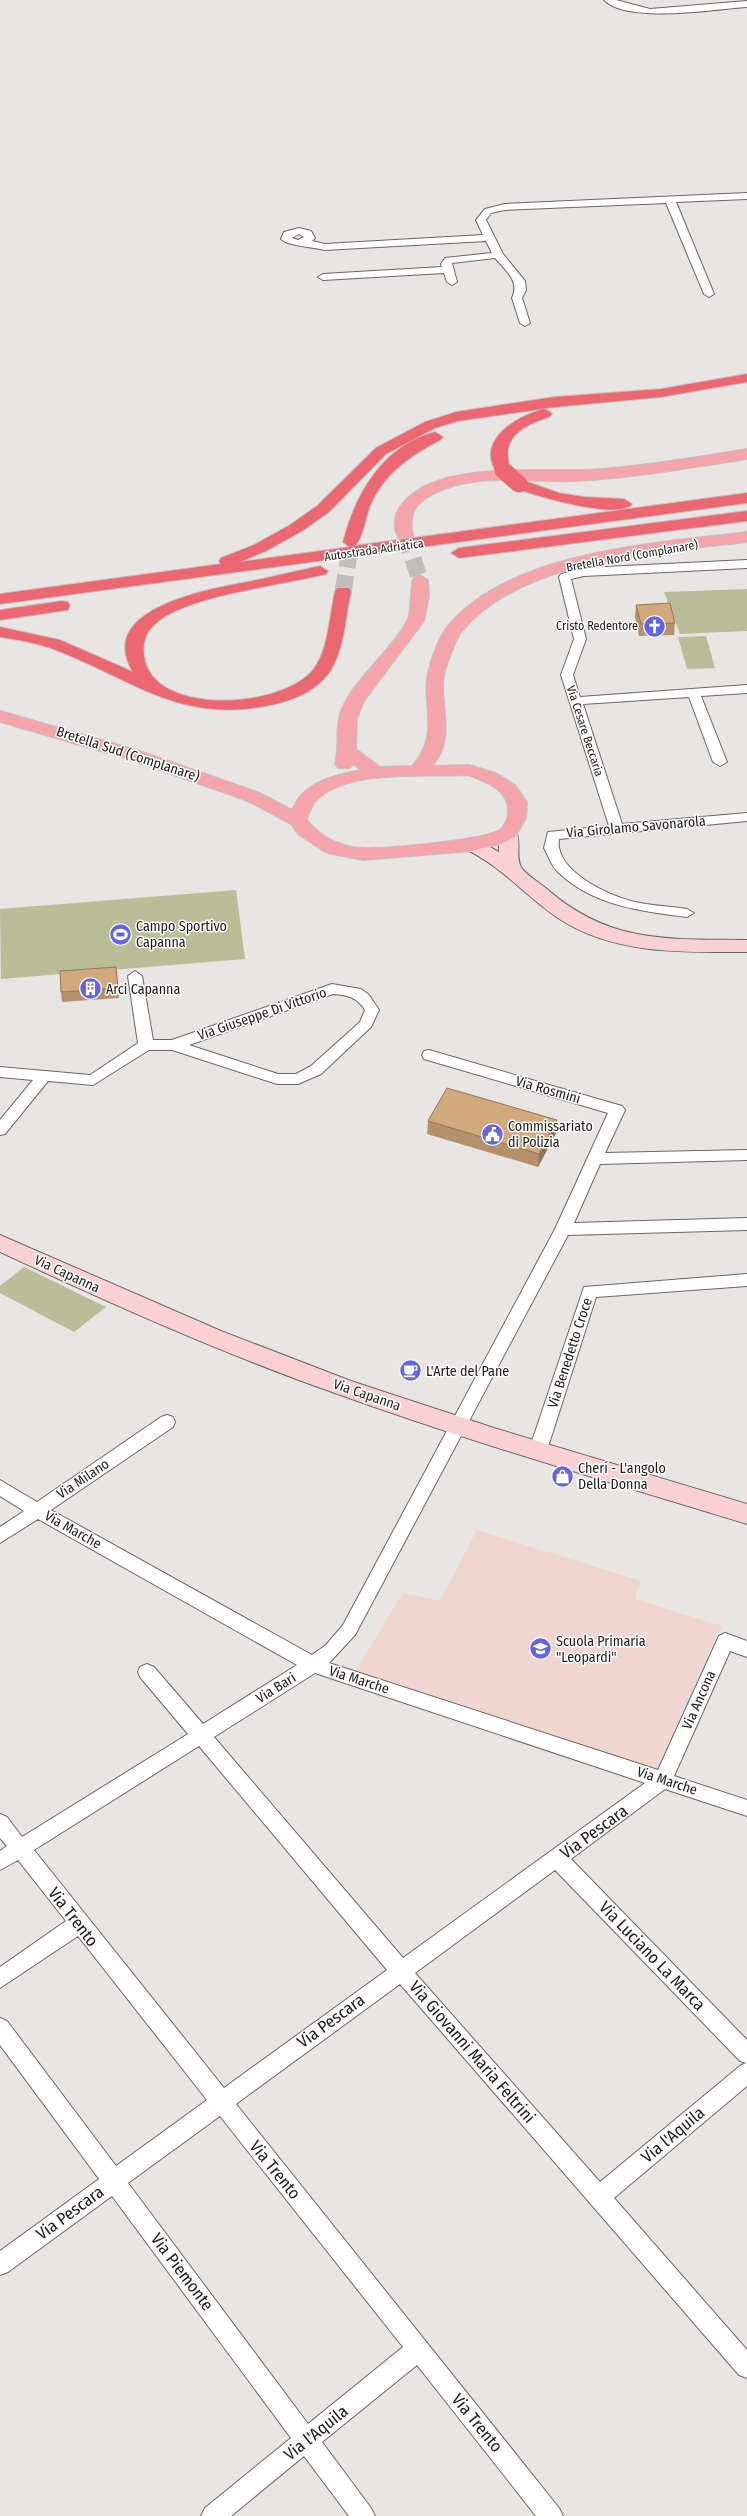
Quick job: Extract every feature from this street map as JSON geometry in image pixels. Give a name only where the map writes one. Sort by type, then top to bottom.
[{"type":"highway","points":[[136,582],[235,559],[280,538],[323,509],[381,451],[409,434],[456,417],[555,402],[661,393],[747,378]]},
{"type":"highway","points":[[603,399],[542,414],[518,424],[507,434],[500,444],[498,456],[503,470],[519,484],[538,493],[568,500],[600,504],[711,502]]},
{"type":"highway","points":[[351,542],[360,507],[367,493],[373,483],[397,460],[443,433],[515,409]]},
{"type":"highway","name":"Autostrada Adriatica","points":[[0,599],[136,582],[747,498]]},
{"type":"highway","name":"Autostrada Adriatica","points":[[0,615],[320,571],[747,516]]},
{"type":"highway","points":[[151,687],[138,670],[133,648],[140,628],[152,616],[190,599],[320,571]]},
{"type":"highway","points":[[0,632],[61,645],[186,702],[209,706],[246,706],[265,702],[301,688],[313,680],[328,659],[343,592]]},
{"type":"main road","points":[[405,535],[402,517],[410,505],[422,495],[439,486],[457,481],[487,478],[576,476],[747,454]]},
{"type":"main road","name":"Bretella Nord (Complanare)","points":[[418,771],[435,751],[439,736],[436,699],[438,666],[451,632],[473,608],[506,588],[540,573],[585,561],[747,537]]},
{"type":"main road","points":[[341,779],[347,750],[348,718],[356,700],[416,621],[421,596],[420,580]]},
{"type":"main road","name":"Bretella Sud (Complanare)","points":[[0,716],[131,754],[254,797],[298,820],[306,830],[332,848],[363,854],[472,845],[493,840],[508,833]]},
{"type":"main road","points":[[439,736],[457,761],[468,770]]},
{"type":"main road","points":[[347,750],[376,773]]},
{"type":"main road","points":[[298,820],[301,806],[314,792],[341,779],[376,773],[468,770],[490,777],[509,789],[518,802],[517,818],[508,833],[508,849],[512,868]]},
{"type":"main road","name":"Bretella Sud (Complanare)","points":[[254,797],[296,796],[314,792]]},
{"type":"main road","points":[[472,845],[485,850],[512,868],[543,897],[567,915],[587,927],[620,938],[655,944],[747,946]]},
{"type":"main road","name":"Via Capanna","points":[[0,1243],[144,1310],[203,1334],[342,1386],[458,1426],[747,1514]]},
{"type":"street","points":[[608,0],[632,9],[650,12],[747,4]]},
{"type":"street","points":[[525,323],[517,298],[521,290],[520,281],[498,255],[481,220],[488,211],[496,208],[747,196]]},
{"type":"street","points":[[670,200],[709,294]]},
{"type":"street","points":[[305,242],[325,247],[489,238]]},
{"type":"street","points":[[452,282],[446,263],[455,258],[498,255]]},
{"type":"street","points":[[323,277],[448,270]]},
{"type":"street","name":"Via Cesare Beccaria","points":[[617,829],[574,701],[567,675],[580,639],[565,576],[584,572],[747,564]]},
{"type":"street","points":[[574,701],[694,694],[747,689]]},
{"type":"street","points":[[694,694],[720,762]]},
{"type":"street","name":"Via Girolamo Savonarola","points":[[687,913],[634,906],[597,893],[562,869],[550,848],[553,835],[747,817]]},
{"type":"street","points":[[0,1072],[93,1080],[146,1045],[135,976]]},
{"type":"street","name":"Via Giuseppe Di Vittorio","points":[[146,1045],[172,1045],[277,1079],[298,1079],[316,1070],[366,1024],[372,1010],[365,997],[351,990],[332,989],[172,1045]]},
{"type":"street","name":"Via Rosmini","points":[[429,1055],[617,1110],[563,1229],[458,1426]]},
{"type":"street","points":[[0,1130],[45,1075]]},
{"type":"street","points":[[595,1159],[747,1155]]},
{"type":"street","points":[[563,1229],[747,1224]]},
{"type":"street","name":"Via Benedetto Croce","points":[[538,1450],[590,1291],[747,1280]]},
{"type":"street","name":"Via Milano","points":[[0,1536],[167,1422]]},
{"type":"street","name":"Via Bari","points":[[0,1861],[313,1665],[332,1650],[349,1630],[458,1426]]},
{"type":"street","name":"Via Marche","points":[[0,1487],[38,1511],[313,1665],[747,1808]]},
{"type":"street","name":"Via Ancona","points":[[663,1780],[725,1641],[747,1649]]},
{"type":"street","name":"Via Giovanni Maria Feltrini","points":[[147,1672],[401,1971],[747,2367]]},
{"type":"street","name":"Via Pescara","points":[[0,2264],[663,1780]]},
{"type":"street","name":"Via Trento","points":[[0,1823],[78,1924],[551,2516]]},
{"type":"street","name":"Via Luciano La Marca","points":[[558,1858],[747,2054]]},
{"type":"street","points":[[0,1979],[78,1924]]},
{"type":"street","name":"Via Piemonte","points":[[0,2028],[363,2516]]},
{"type":"street","name":"Via l'Aquila","points":[[599,2197],[747,2073]]},
{"type":"street","name":"Via l'Aquila","points":[[213,2516],[418,2349]]},
{"type":"shaded area","name":"Scuola Primaria \"Leopardi\"","points":[[477,1530],[641,1581],[635,1599],[722,1626],[657,1770],[355,1672],[403,1593],[440,1601]]},
{"type":"green space","points":[[747,589],[747,631],[680,634],[664,592]]},
{"type":"green space","points":[[706,636],[715,668],[687,669],[678,637]]},
{"type":"green space","name":"Campo Sportivo Capanna","points":[[236,890],[245,959],[1,979],[0,909]]},
{"type":"green space","points":[[24,1267],[106,1307],[74,1332],[0,1293],[0,1286]]},
{"type":"building","points":[[670,603],[675,623],[641,624],[636,605]]},
{"type":"building","points":[[116,967],[118,988],[61,992],[60,971]]},
{"type":"building","name":"Commissariato di Polizia","points":[[447,1088],[557,1120],[539,1154],[428,1121]]},
{"type":"tunnel","points":[[405,535],[420,580]]},
{"type":"tunnel","points":[[343,592],[351,542]]},
{"type":"place","name":"Cristo Redentore","points":[[654,626]]},
{"type":"place","name":"Campo Sportivo Capanna","points":[[121,934]]},
{"type":"place","name":"Arci Capanna","points":[[90,989]]},
{"type":"place","name":"Commissariato di Polizia","points":[[492,1134]]},
{"type":"place","name":"L'Arte del Pane","points":[[411,1371]]},
{"type":"place","name":"Cherí - L'angolo Della Donna","points":[[563,1476]]},
{"type":"place","name":"Scuola Primaria \"Leopardi\"","points":[[540,1649]]}]
